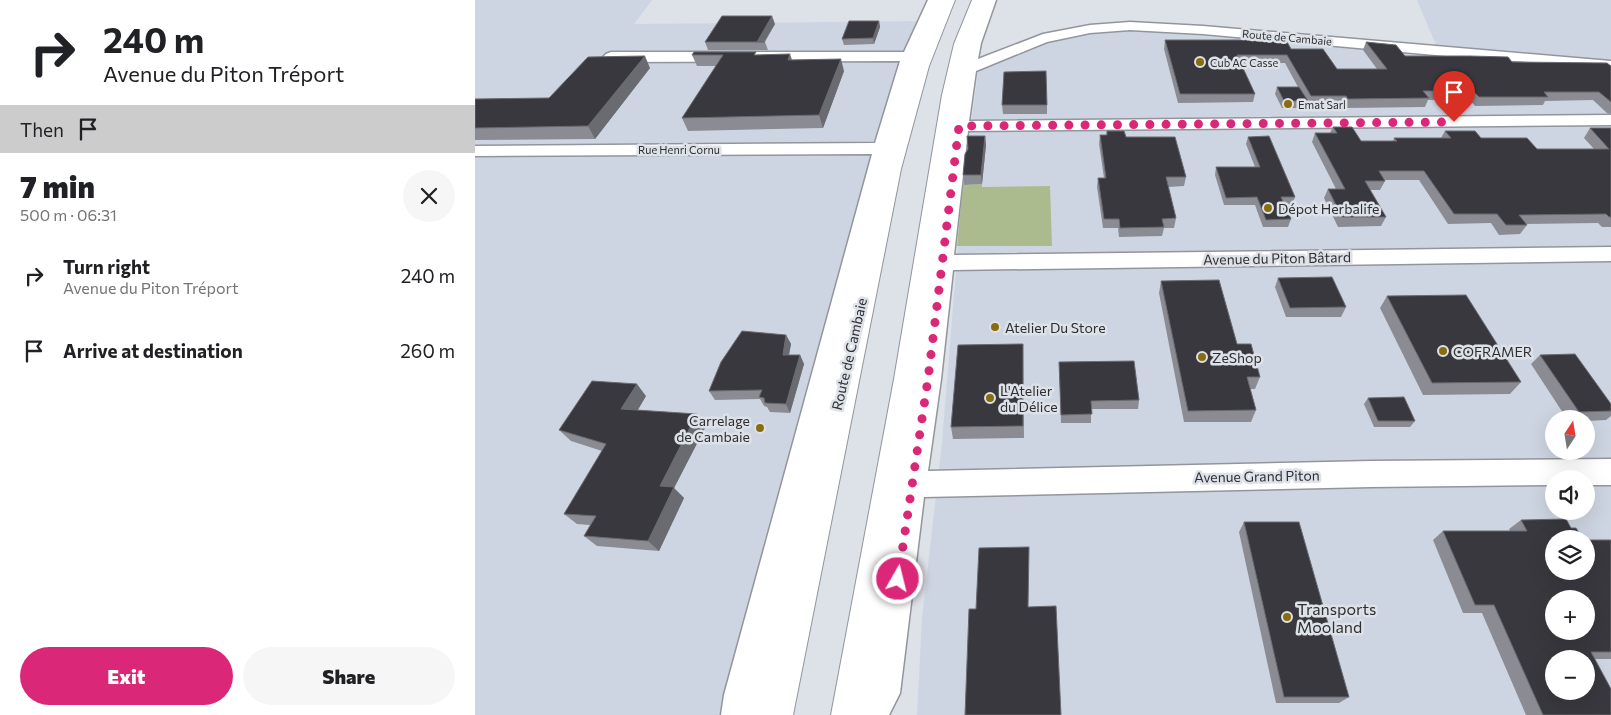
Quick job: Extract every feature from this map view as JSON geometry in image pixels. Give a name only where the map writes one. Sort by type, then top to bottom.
[{"type":"main road","name":"Route de Cambaie","points":[[773,715],[840,394],[900,132],[915,76],[948,0]]},
{"type":"main road","points":[[851,715],[908,379],[951,95],[962,44],[979,0]]},
{"type":"street","points":[[739,715],[744,685],[883,148],[909,57],[935,0]]},
{"type":"street","points":[[867,715],[882,693],[911,484],[928,379],[959,126],[979,24],[989,0]]},
{"type":"street","name":"Route de Cambaie","points":[[971,59],[1003,54],[1043,38],[1090,29],[1130,26],[1203,30],[1611,66]]},
{"type":"street","points":[[606,58],[909,57]]},
{"type":"street","points":[[959,126],[1611,120]]},
{"type":"street","name":"Rue Henri Cornu","points":[[475,152],[883,148]]},
{"type":"street","name":"Avenue du Piton Bâtard","points":[[942,263],[1611,254]]},
{"type":"street","name":"Avenue Grand Piton","points":[[911,484],[1371,474],[1608,476]]},
{"type":"shaded area","points":[[475,0],[652,0],[634,24],[924,21],[736,715],[475,715]]},
{"type":"shaded area","points":[[1417,0],[1611,0],[1611,715],[917,715],[922,619],[942,442],[963,185],[978,72],[1050,39],[1080,34],[1140,31],[1448,54],[1436,45]]},
{"type":"green space","points":[[982,184],[982,187],[1050,186],[1052,246],[957,246],[963,185]]},
{"type":"building","points":[[722,16],[772,16],[757,42],[705,42]]},
{"type":"building","points":[[849,21],[879,21],[873,38],[842,39]]},
{"type":"building","points":[[1165,40],[1286,40],[1291,49],[1323,49],[1337,69],[1387,69],[1366,42],[1396,45],[1405,56],[1508,57],[1512,62],[1607,63],[1611,66],[1611,102],[1599,92],[1544,92],[1548,97],[1479,97],[1473,91],[1423,91],[1429,98],[1348,99],[1346,96],[1311,96],[1287,55],[1237,55],[1255,94],[1180,94]]},
{"type":"building","points":[[694,52],[756,52],[754,55],[790,54],[788,60],[841,59],[819,115],[682,118],[723,55],[692,55]]},
{"type":"building","points":[[645,56],[588,126],[475,128],[475,99],[549,98],[588,57]]},
{"type":"building","points":[[1046,71],[1047,105],[1002,105],[1004,72]]},
{"type":"building","points":[[1277,87],[1299,87],[1308,101],[1284,101]]},
{"type":"building","points":[[1333,127],[1352,127],[1361,141],[1397,141],[1394,138],[1451,138],[1445,131],[1475,131],[1481,138],[1527,138],[1537,149],[1609,149],[1590,128],[1611,128],[1611,217],[1606,214],[1519,215],[1527,225],[1506,225],[1497,214],[1454,214],[1424,171],[1379,171],[1385,181],[1365,181],[1386,217],[1342,217],[1328,189],[1345,189],[1315,133],[1337,133]]},
{"type":"building","points":[[1107,131],[1124,131],[1126,137],[1175,137],[1186,177],[1166,177],[1176,218],[1162,219],[1164,227],[1120,228],[1119,219],[1104,219],[1098,178],[1106,178],[1100,135],[1107,135]]},
{"type":"building","points":[[967,136],[985,136],[981,175],[963,175],[965,154],[968,149]]},
{"type":"building","points":[[1269,136],[1295,197],[1281,197],[1291,219],[1266,220],[1257,197],[1226,198],[1216,167],[1260,167],[1248,137]]},
{"type":"building","points":[[1332,277],[1346,307],[1290,308],[1278,278]]},
{"type":"building","name":"ZeShop","points":[[1219,280],[1237,344],[1251,344],[1260,377],[1247,377],[1256,410],[1188,411],[1161,281]]},
{"type":"building","name":"COFRAMER","points":[[1466,295],[1521,382],[1432,383],[1387,296]]},
{"type":"building","points":[[742,331],[786,335],[783,355],[800,355],[786,404],[765,403],[764,398],[759,397],[762,390],[709,391],[721,362]]},
{"type":"building","name":"L'Atelier du Délice","points":[[1023,344],[1023,426],[951,427],[958,345]]},
{"type":"building","points":[[1575,354],[1611,404],[1611,411],[1578,410],[1540,355]]},
{"type":"building","points":[[1134,361],[1139,400],[1091,401],[1092,414],[1061,415],[1059,362]]},
{"type":"building","points":[[592,381],[637,384],[621,409],[697,414],[660,486],[674,487],[648,541],[584,536],[596,516],[564,514],[606,444],[559,430]]},
{"type":"building","points":[[1404,397],[1415,421],[1378,421],[1368,398]]},
{"type":"building","points":[[1521,520],[1567,520],[1571,528],[1576,528],[1577,530],[1545,530],[1545,580],[1595,580],[1595,540],[1611,540],[1611,652],[1595,652],[1595,650],[1545,650],[1545,700],[1595,700],[1595,659],[1611,689],[1611,715],[1543,715],[1494,605],[1475,605],[1443,531],[1527,531]]},
{"type":"building","name":"Transports Mooland","points":[[1244,522],[1299,522],[1349,697],[1284,697]]},
{"type":"building","points":[[1029,547],[1028,607],[1056,606],[1061,715],[965,715],[969,609],[976,609],[979,548]]},
{"type":"place","name":"Cub AC Casse","points":[[1200,62]]},
{"type":"place","name":"Emat Sarl","points":[[1288,104]]},
{"type":"place","name":"Dépot Herbalife","points":[[1268,208]]},
{"type":"place","name":"Atelier Du Store","points":[[995,327]]},
{"type":"place","name":"COFRAMER","points":[[1443,351]]},
{"type":"place","name":"ZeShop","points":[[1202,357]]},
{"type":"place","name":"L'Atelier du Délice","points":[[990,398]]},
{"type":"place","name":"Carrelage de Cambaie","points":[[760,428]]},
{"type":"place","name":"Transports Mooland","points":[[1287,617]]},
{"type":"route","points":[[898,579],[928,379],[959,126],[1454,122]]}]
